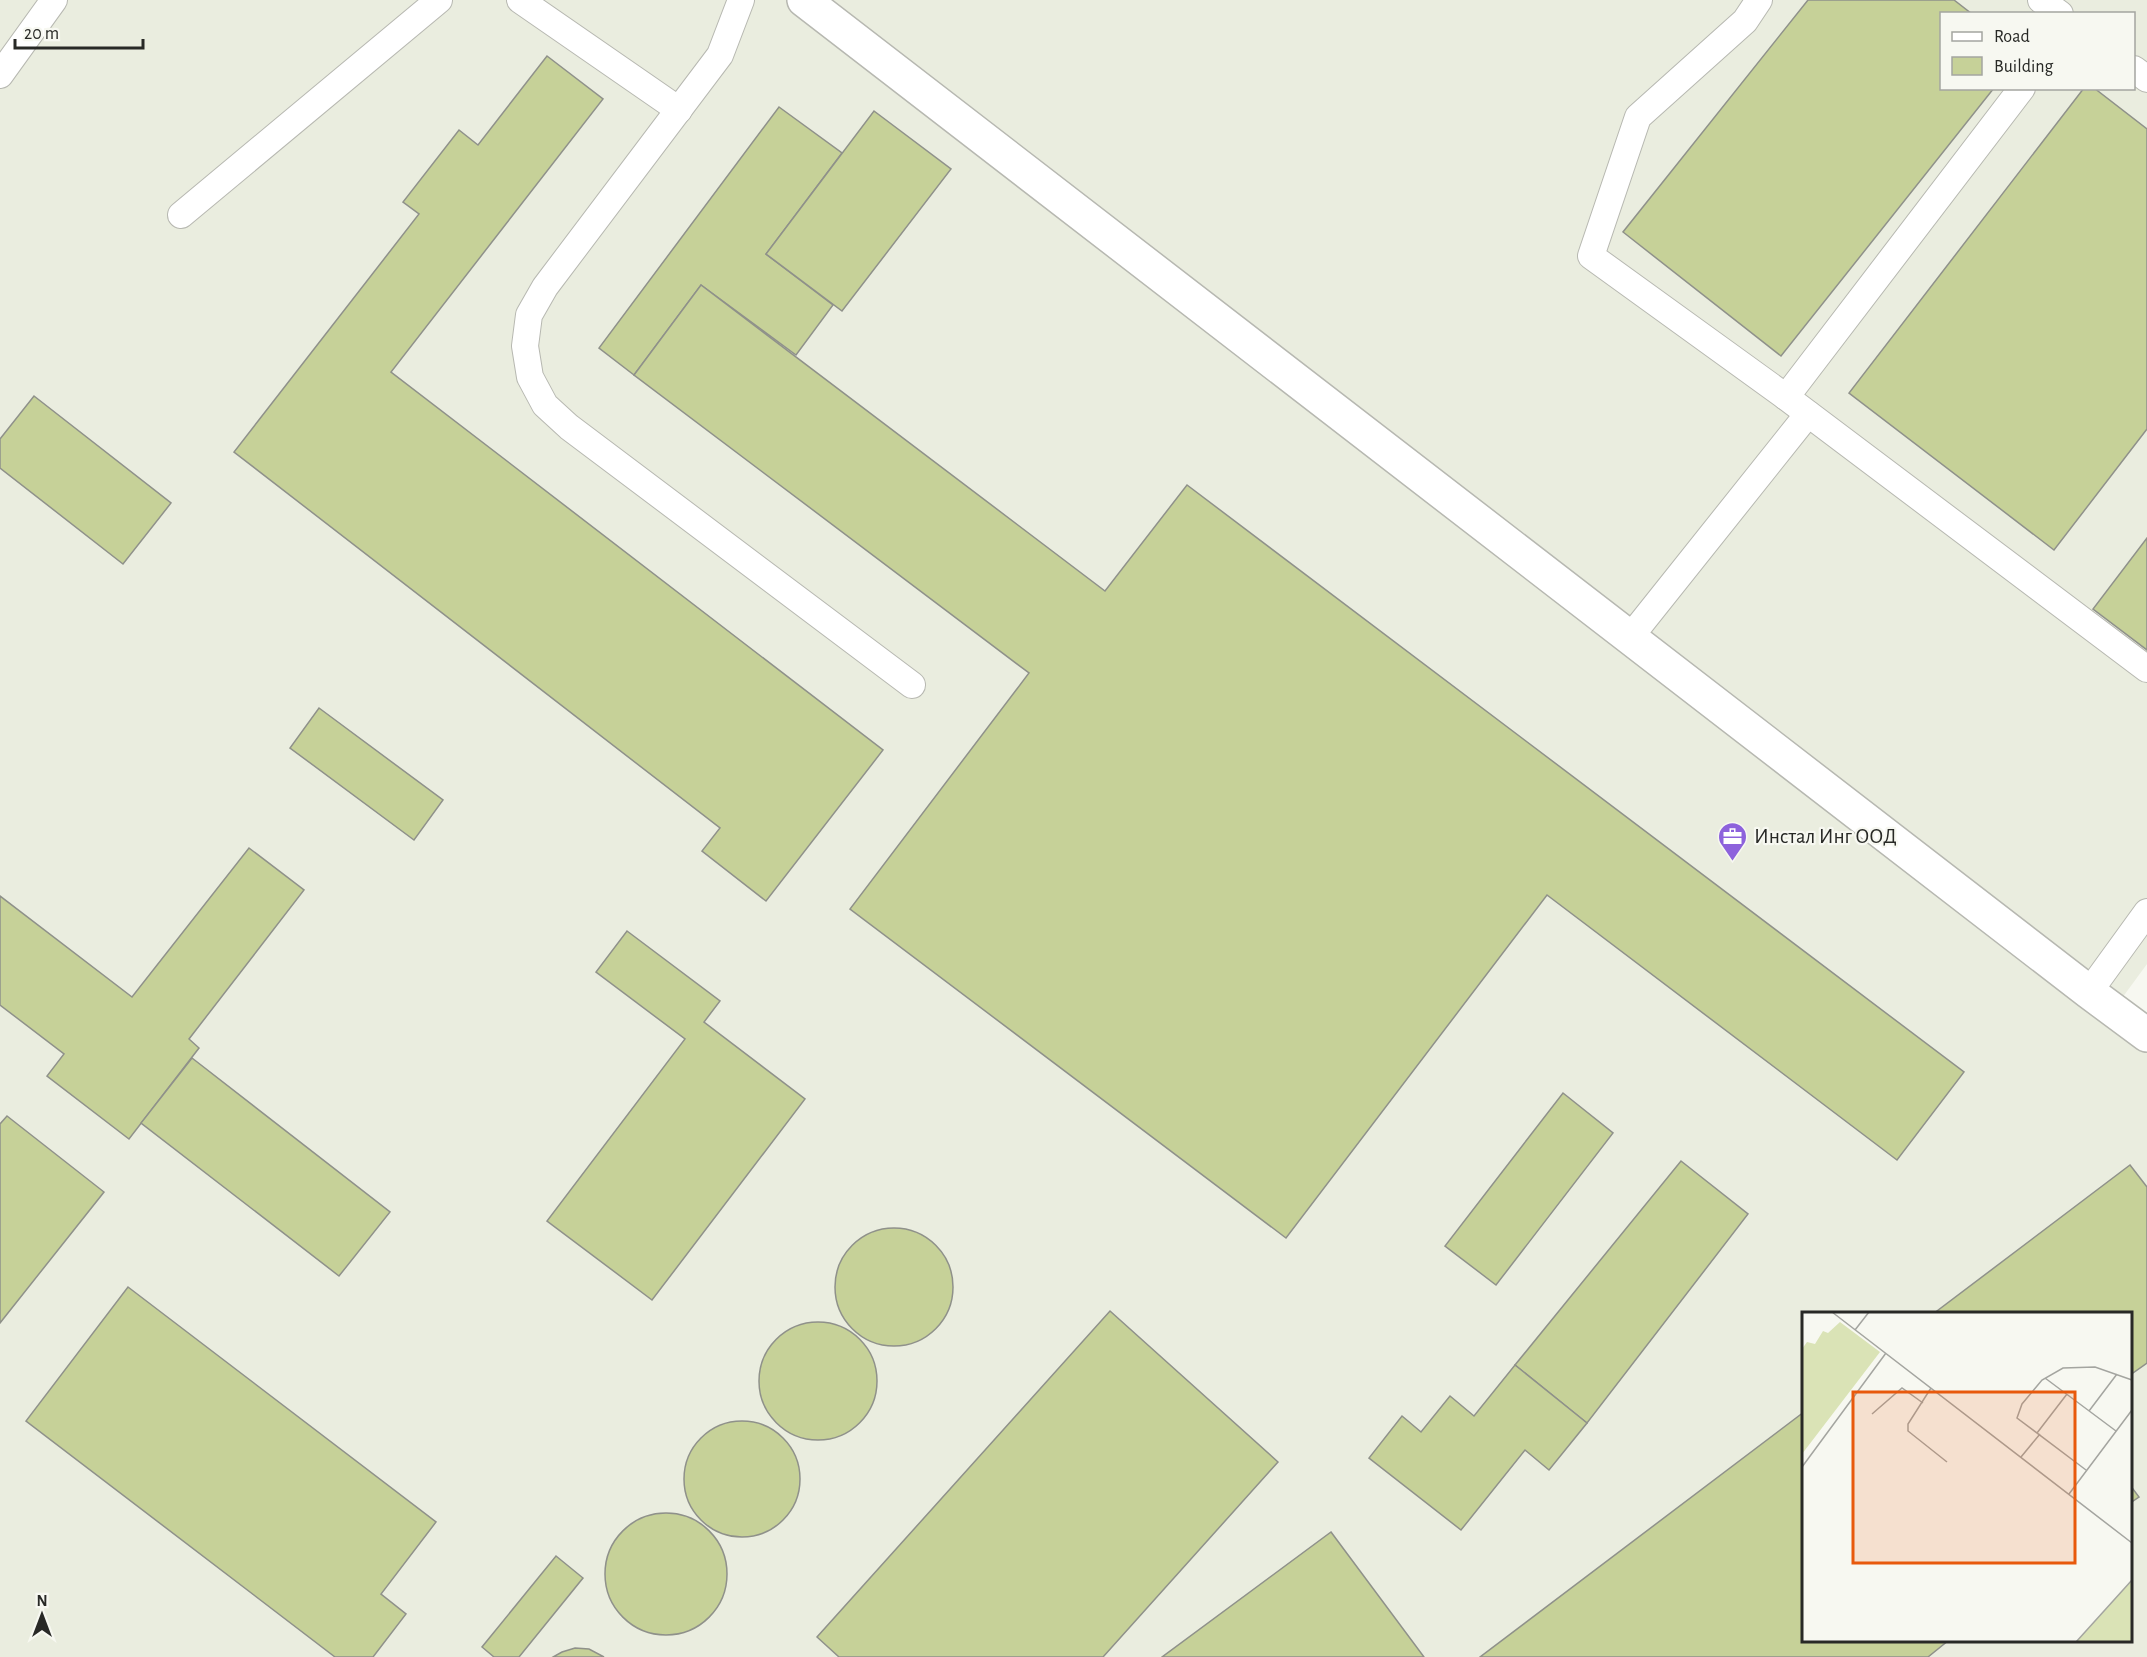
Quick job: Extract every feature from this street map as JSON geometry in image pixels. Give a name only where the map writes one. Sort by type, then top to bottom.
[{"type":"street","points":[[804,0],[2147,1035]]},
{"type":"lane","points":[[0,75],[54,0]]},
{"type":"lane","points":[[181,215],[439,0]]},
{"type":"lane","points":[[520,0],[679,110]]},
{"type":"lane","points":[[741,0],[720,55],[544,287],[530,315],[525,346],[530,377],[545,405],[569,426],[912,685]]},
{"type":"lane","points":[[1759,0],[1745,21],[1638,117],[1591,256],[1786,397],[2147,669]]},
{"type":"lane","points":[[2041,0],[2057,12]]},
{"type":"lane","points":[[2135,71],[2147,80]]},
{"type":"lane","points":[[1786,397],[2020,90]]},
{"type":"lane","points":[[1630,636],[1808,414]]},
{"type":"lane","points":[[2089,992],[2147,912]]},
{"type":"shaded area","points":[[0,0],[2147,0],[2147,964],[2114,1009],[2147,1035],[2147,1657],[0,1657]]},
{"type":"building","points":[[1808,0],[1954,0],[1969,12],[1940,12],[1940,90],[1992,90],[1781,356],[1623,232]]},
{"type":"building","points":[[547,56],[603,99],[391,372],[883,750],[766,901],[702,851],[720,828],[234,452],[419,214],[403,202],[459,130],[478,145]]},
{"type":"building","points":[[2082,90],[2097,90],[2147,129],[2147,429],[2054,550],[1849,393]]},
{"type":"building","points":[[779,107],[842,153],[766,254],[833,305],[796,355],[701,285],[634,375],[599,348]]},
{"type":"building","points":[[874,111],[951,169],[842,311],[766,254]]},
{"type":"building","points":[[701,285],[1105,591],[1187,485],[1964,1072],[1897,1160],[1547,895],[1286,1238],[850,909],[1029,673],[634,375]]},
{"type":"building","points":[[34,396],[171,503],[123,564],[0,468],[0,439]]},
{"type":"building","points":[[2147,538],[2147,650],[2093,609]]},
{"type":"building","points":[[319,708],[443,800],[414,840],[290,748]]},
{"type":"building","points":[[249,848],[304,890],[189,1039],[199,1048],[129,1139],[47,1076],[64,1054],[0,1005],[0,896],[132,997]]},
{"type":"building","points":[[627,931],[720,1001],[704,1022],[805,1099],[652,1300],[547,1221],[685,1039],[596,972]]},
{"type":"building","points":[[192,1058],[390,1212],[339,1276],[141,1123]]},
{"type":"building","points":[[1563,1093],[1613,1133],[1496,1285],[1445,1246]]},
{"type":"building","points":[[7,1116],[104,1192],[0,1323],[0,1124]]},
{"type":"building","points":[[1681,1161],[1748,1214],[1587,1423],[1515,1365]]},
{"type":"building","points":[[2130,1165],[2147,1187],[2147,1363],[2132,1374],[2132,1312],[1936,1312]]},
{"type":"building","points":[[894,1228],[917,1232],[936,1245],[949,1264],[953,1287],[949,1310],[936,1329],[917,1342],[894,1346],[871,1342],[852,1329],[839,1310],[835,1287],[839,1264],[852,1245],[871,1232]]},
{"type":"building","points":[[128,1287],[436,1522],[381,1594],[406,1614],[373,1657],[335,1657],[26,1421]]},
{"type":"building","points":[[1110,1311],[1278,1462],[1103,1657],[839,1657],[817,1637]]},
{"type":"building","points":[[818,1322],[841,1326],[860,1339],[873,1358],[877,1381],[873,1404],[860,1423],[841,1436],[818,1440],[795,1436],[776,1423],[763,1404],[759,1381],[763,1358],[776,1339],[795,1326]]},
{"type":"building","points":[[1515,1365],[1587,1423],[1549,1470],[1525,1450],[1461,1530],[1369,1458],[1402,1416],[1421,1432],[1450,1396],[1474,1416]]},
{"type":"building","points":[[1802,1414],[1802,1642],[1947,1642],[1928,1657],[1480,1657]]},
{"type":"building","points":[[742,1421],[764,1425],[783,1438],[796,1457],[800,1479],[796,1501],[783,1520],[764,1533],[742,1537],[720,1533],[701,1520],[688,1501],[684,1479],[688,1457],[701,1438],[720,1425]]},
{"type":"building","points":[[2132,1488],[2139,1497],[2132,1502]]},
{"type":"building","points":[[666,1513],[689,1518],[709,1531],[722,1551],[727,1574],[722,1597],[709,1617],[689,1630],[666,1635],[643,1630],[623,1617],[610,1597],[605,1574],[610,1551],[623,1531],[643,1518]]},
{"type":"building","points":[[1331,1532],[1424,1657],[1162,1657]]},
{"type":"building","points":[[556,1556],[583,1578],[519,1657],[494,1657],[482,1647]]},
{"type":"building","points":[[575,1648],[589,1649],[604,1657],[553,1657]]},
{"type":"place","name":"Инстал Инг ООД","points":[[1733,862]]}]
